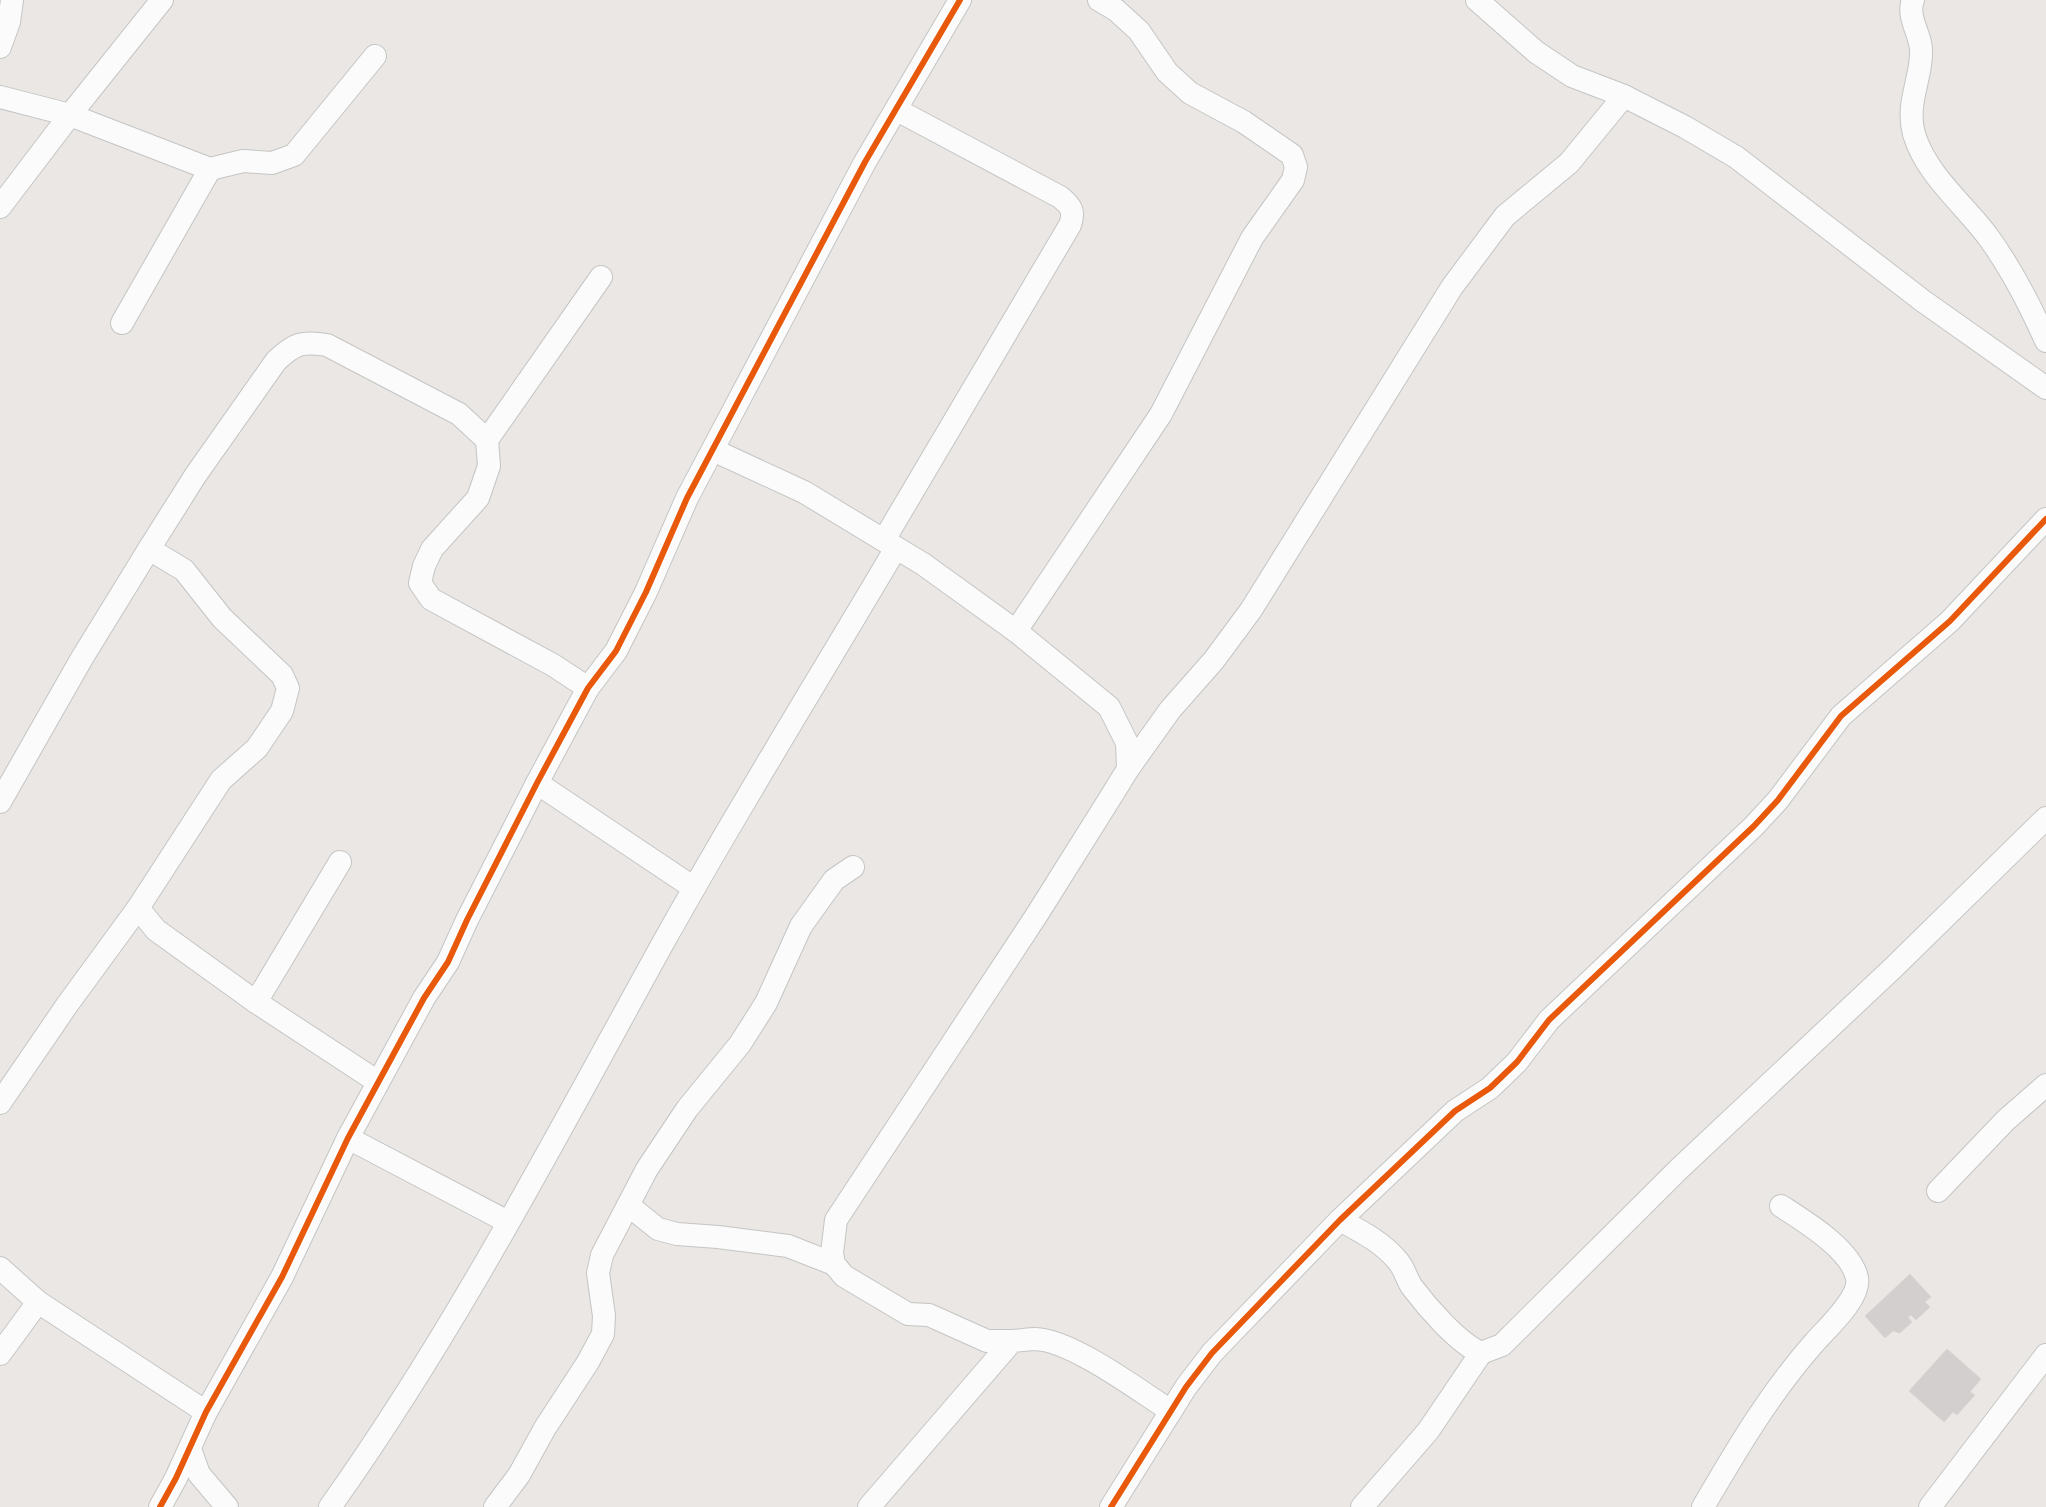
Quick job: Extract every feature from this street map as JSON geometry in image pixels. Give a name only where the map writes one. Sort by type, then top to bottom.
[{"type":"street","points":[[0,47],[9,22],[12,0]]},
{"type":"street","points":[[0,207],[70,115],[162,0]]},
{"type":"street","points":[[160,1507],[190,1449],[206,1412],[282,1276],[348,1138],[424,998],[448,962],[537,783],[588,688],[616,651],[646,592],[687,498],[865,162],[960,0]]},
{"type":"street","points":[[1016,631],[1161,414],[1247,246],[1293,180],[1296,167],[1292,155],[1244,122],[1190,93],[1166,72],[1139,31],[1099,0]]},
{"type":"street","points":[[1477,0],[1536,52],[1572,76],[1624,96],[1685,127],[1736,157],[1923,301],[2046,388]]},
{"type":"street","points":[[1913,0],[1911,17],[1921,44],[1922,56],[1911,104],[1914,132],[1922,153],[1993,245],[2032,310],[2046,341]]},
{"type":"street","points":[[0,97],[70,115],[210,169],[243,161],[272,163],[294,155],[375,56]]},
{"type":"street","points":[[834,1264],[832,1253],[836,1220],[1038,913],[1128,769],[1170,710],[1214,660],[1250,610],[1458,279],[1505,216],[1569,164],[1624,96]]},
{"type":"street","points":[[330,1507],[374,1446],[508,1222],[694,888],[1070,225],[1074,215],[1072,206],[1060,197],[897,110]]},
{"type":"street","points":[[122,323],[210,169]]},
{"type":"street","points":[[588,688],[553,665],[431,599],[420,583],[424,566],[432,549],[478,498],[489,466],[487,440],[601,277]]},
{"type":"street","points":[[0,802],[82,658],[195,476],[276,361],[290,347],[307,342],[328,345],[459,414],[487,440]]},
{"type":"street","points":[[713,450],[804,492],[923,564],[1016,631],[1109,706],[1127,743],[1128,769]]},
{"type":"street","points":[[1111,1507],[1171,1411],[1212,1353],[1340,1220],[1455,1111],[1490,1088],[1518,1062],[1549,1020],[1754,826],[1778,800],[1841,716],[1950,621],[2046,518]]},
{"type":"street","points":[[0,1103],[138,908],[221,780],[257,748],[282,711],[288,688],[282,675],[234,631],[184,570],[149,549]]},
{"type":"street","points":[[537,783],[694,888]]},
{"type":"street","points":[[1362,1507],[1428,1431],[1481,1353],[1502,1345],[1680,1168],[1893,968],[2046,818]]},
{"type":"street","points":[[256,1002],[340,862]]},
{"type":"street","points":[[495,1507],[519,1475],[545,1428],[588,1362],[602,1334],[604,1316],[598,1273],[602,1255],[647,1169],[687,1108],[740,1044],[766,1003],[801,926],[834,880],[852,867]]},
{"type":"street","points":[[138,908],[156,930],[256,1002],[378,1082]]},
{"type":"street","points":[[1938,1191],[2006,1120],[2046,1085]]},
{"type":"street","points":[[348,1138],[508,1222]]},
{"type":"street","points":[[628,1205],[658,1229],[671,1233],[788,1246],[834,1264],[844,1276],[895,1308],[908,1314],[930,1315],[987,1341],[1012,1342],[1036,1339],[1058,1344],[1091,1360],[1171,1411]]},
{"type":"street","points":[[1703,1507],[1755,1419],[1784,1377],[1848,1305],[1856,1291],[1857,1278],[1842,1252],[1824,1234],[1781,1206]]},
{"type":"street","points":[[1340,1220],[1380,1243],[1398,1260],[1411,1285],[1424,1302],[1470,1348],[1481,1353]]},
{"type":"street","points":[[0,1268],[38,1302],[206,1412]]},
{"type":"street","points":[[0,1354],[38,1302]]},
{"type":"street","points":[[869,1507],[1012,1342]]},
{"type":"street","points":[[1930,1507],[2046,1355]]},
{"type":"street","points":[[190,1449],[199,1474],[227,1507]]},
{"type":"building","points":[[1910,1274],[1931,1297],[1925,1302],[1930,1307],[1916,1320],[1911,1315],[1908,1317],[1912,1322],[1900,1333],[1893,1331],[1885,1338],[1865,1316]]},
{"type":"building","points":[[1947,1349],[1981,1379],[1970,1392],[1975,1395],[1957,1415],[1953,1412],[1944,1422],[1909,1391]]},
{"type":"cycle path","points":[[160,1507],[176,1478],[206,1412],[282,1277],[348,1138],[424,998],[448,962],[467,920],[537,783],[588,688],[616,651],[646,592],[687,498],[865,162],[960,0]]},
{"type":"cycle path","points":[[1111,1507],[1186,1387],[1212,1353],[1340,1220],[1455,1111],[1490,1088],[1517,1062],[1549,1020],[1754,826],[1778,800],[1841,716],[1950,621],[2046,519]]}]
